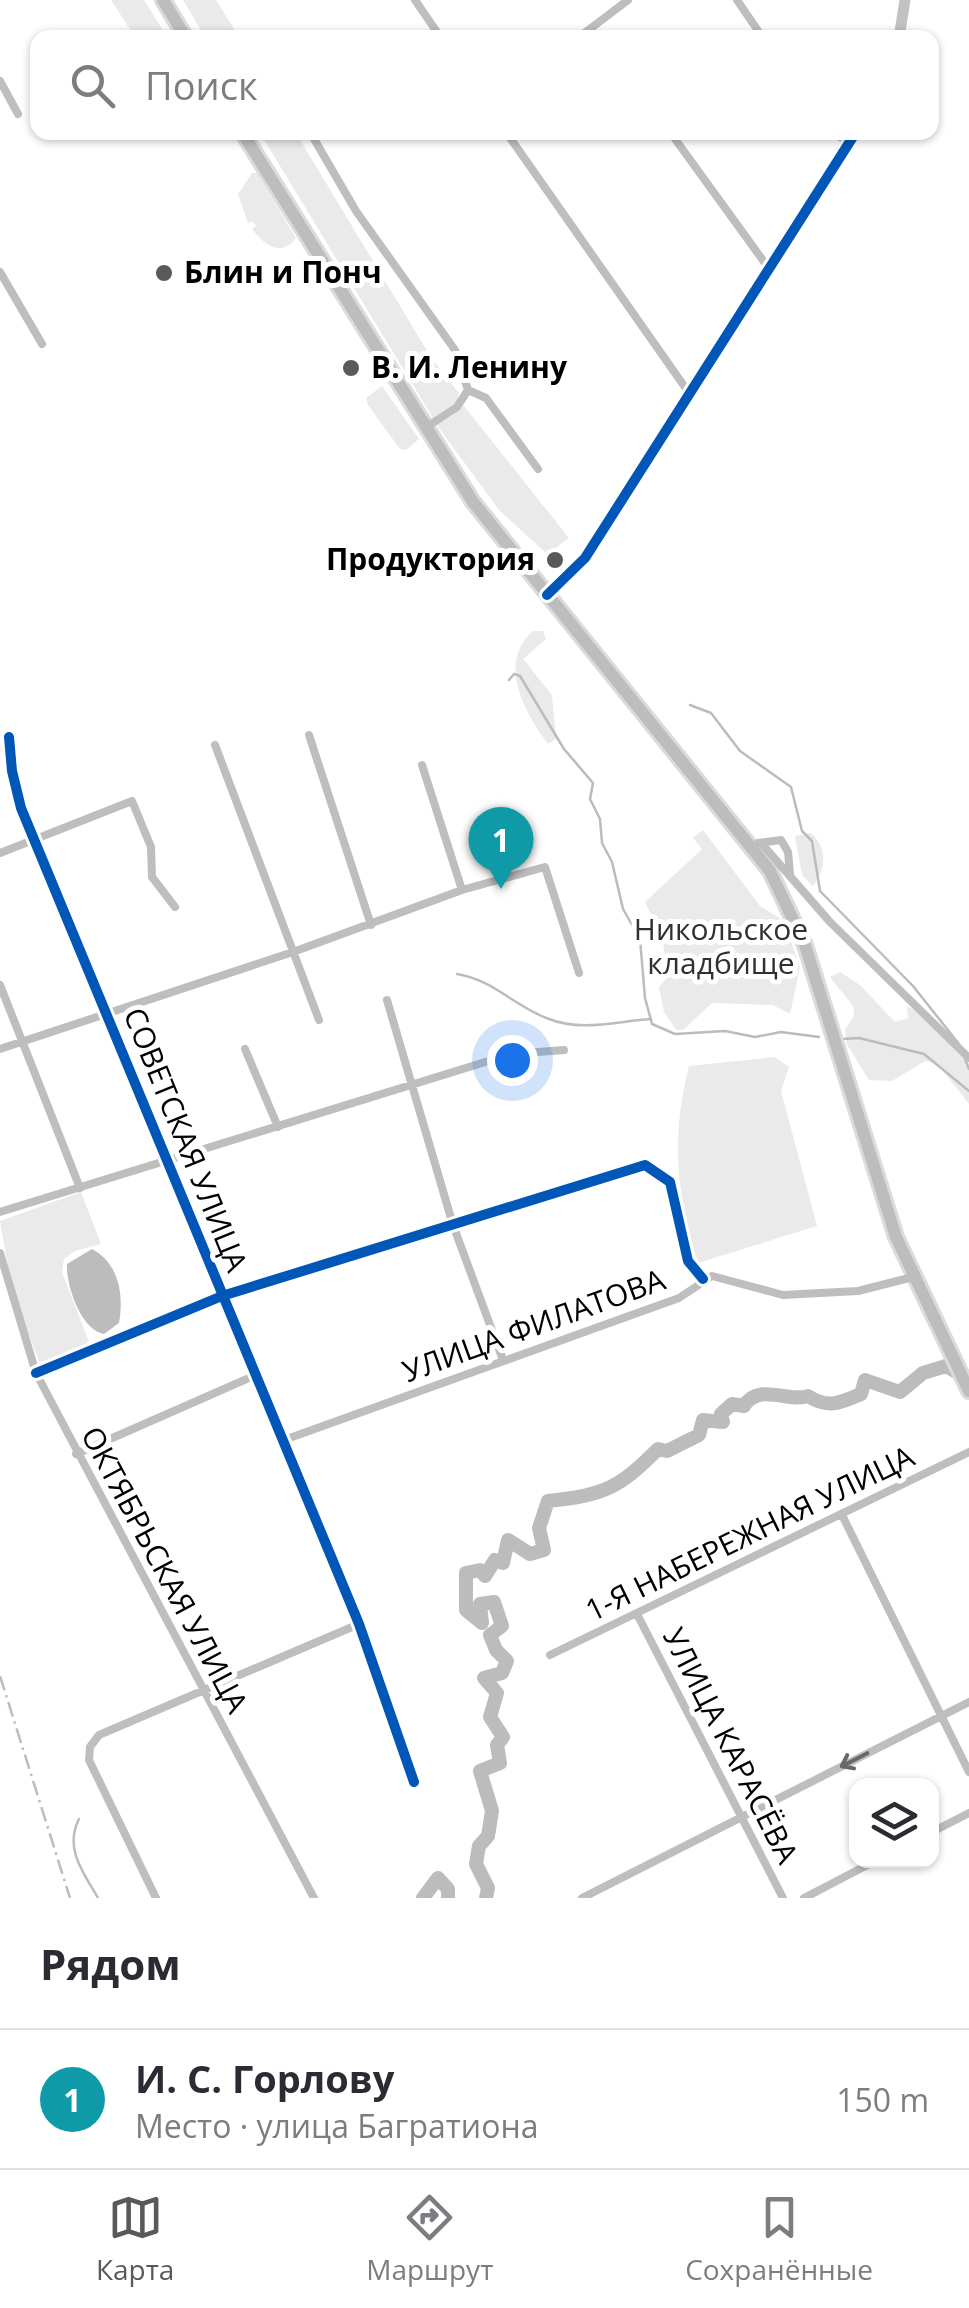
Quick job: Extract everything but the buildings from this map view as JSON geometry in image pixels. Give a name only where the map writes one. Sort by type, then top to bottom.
[{"type":"main road","points":[[164,0],[181,30]]},
{"type":"main road","points":[[247,140],[473,502],[757,844],[798,927],[868,1159],[912,1276],[969,1391]]},
{"type":"street","points":[[415,0],[436,30]]},
{"type":"street","points":[[586,30],[628,0]]},
{"type":"street","points":[[737,0],[758,30]]},
{"type":"street","points":[[900,30],[905,0]]},
{"type":"street","points":[[590,26],[593,30]]},
{"type":"street","points":[[0,81],[18,114]]},
{"type":"street","points":[[315,140],[356,211],[455,350],[468,390],[486,398],[538,469]]},
{"type":"street","points":[[512,140],[689,394]]},
{"type":"street","points":[[676,140],[770,270]]},
{"type":"street","points":[[548,595],[585,558],[851,140]]},
{"type":"street","points":[[0,272],[42,344]]},
{"type":"street","points":[[425,428],[457,407],[468,390]]},
{"type":"street","points":[[309,735],[372,925]]},
{"type":"street","name":"СОВЕТСКАЯ УЛИЦА","points":[[9,738],[12,771],[36,843],[284,1440],[358,1624],[414,1782]]},
{"type":"street","points":[[215,745],[319,1020]]},
{"type":"street","points":[[422,765],[462,890]]},
{"type":"street","points":[[0,854],[132,802],[151,847],[152,877],[175,907]]},
{"type":"street","points":[[790,874],[784,842],[775,838],[757,844],[790,874],[830,922],[969,1058]]},
{"type":"street","points":[[0,1049],[294,952],[462,890],[544,867],[579,973]]},
{"type":"street","points":[[0,984],[80,1188]]},
{"type":"street","points":[[388,1000],[453,1225],[503,1360]]},
{"type":"street","points":[[245,1050],[278,1128]]},
{"type":"street","points":[[0,1212],[512,1054],[564,1050]]},
{"type":"street","points":[[36,1373],[222,1296],[645,1165],[670,1182],[688,1261],[703,1278]]},
{"type":"street","name":"ОКТЯБРЬСКАЯ УЛИЦА","points":[[0,1253],[36,1373],[314,1898]]},
{"type":"street","name":"УЛИЦА ФИЛАТОВА","points":[[284,1440],[680,1298],[703,1278],[721,1275],[783,1296],[858,1291],[912,1276]]},
{"type":"street","points":[[76,1454],[256,1375]]},
{"type":"street","name":"1-Я НАБЕРЕЖНАЯ УЛИЦА","points":[[550,1655],[724,1567],[842,1516],[969,1452]]},
{"type":"street","points":[[842,1516],[969,1772]]},
{"type":"street","name":"УЛИЦА КАРАСЁВА","points":[[637,1614],[783,1898]]},
{"type":"street","points":[[156,1898],[88,1760],[90,1746],[99,1735],[149,1711],[203,1693],[358,1624]]},
{"type":"street","points":[[582,1898],[969,1702]]},
{"type":"street","points":[[939,1828],[969,1813]]},
{"type":"street","points":[[804,1898],[862,1868]]},
{"type":"green space","points":[[111,0],[144,0],[163,30],[130,30]]},
{"type":"green space","points":[[183,0],[216,0],[235,30],[201,30]]},
{"type":"green space","points":[[264,140],[300,140],[432,359],[459,393],[457,402],[433,418]]},
{"type":"green space","points":[[252,173],[257,173],[296,238],[284,247],[267,244],[252,229],[256,226],[252,221],[248,223],[238,194]]},
{"type":"green space","points":[[382,386],[419,439],[406,450],[400,449],[368,405],[366,398]]},
{"type":"green space","points":[[464,406],[569,538],[547,554],[499,510],[436,424]]},
{"type":"green space","points":[[533,631],[543,631],[546,639],[523,659],[552,695],[556,739],[548,744],[523,702],[516,672],[522,644]]},
{"type":"green space","name":"Никольское кладбище","points":[[703,830],[760,906],[783,920],[800,967],[790,1014],[773,1005],[712,1003],[683,1030],[676,1030],[664,1012],[659,987],[668,976],[662,937],[645,902],[702,849],[693,838]]},
{"type":"green space","points":[[811,833],[823,852],[821,873],[813,886],[802,875],[795,836]]},
{"type":"green space","points":[[840,972],[860,985],[895,1022],[908,1018],[907,1006],[913,1009],[969,1063],[969,1104],[937,1063],[925,1061],[892,1081],[869,1080],[846,1043],[845,1029],[854,1016],[853,1006],[830,977]]},
{"type":"green space","points":[[775,1057],[789,1067],[781,1091],[817,1226],[698,1263],[678,1166],[680,1117],[689,1066]]},
{"type":"green space","points":[[81,1192],[101,1244],[75,1251],[64,1259],[62,1272],[89,1342],[47,1362],[39,1361],[12,1290],[0,1221]]},
{"type":"shaded area","points":[[92,1249],[114,1271],[120,1291],[119,1323],[104,1334],[82,1316],[67,1273],[67,1264]]},
{"type":"waterway","points":[[509,680],[514,674],[520,676],[564,749],[593,783],[590,799],[600,819],[602,843],[612,862],[623,909],[640,939],[645,998],[652,1024],[675,1034],[725,1031],[755,1037],[781,1032],[819,1037]]},
{"type":"waterway","points":[[690,705],[711,713],[740,751],[791,787],[802,831],[812,841],[820,891],[913,986],[959,1044]]},
{"type":"waterway","points":[[457,974],[482,982],[537,1014],[561,1023],[587,1025],[651,1019]]},
{"type":"waterway","points":[[842,1039],[859,1038],[924,1054],[969,1091]]},
{"type":"waterway","points":[[965,1059],[969,1069]]},
{"type":"waterway","points":[[486,1898],[488,1888],[476,1864],[479,1846],[488,1836],[492,1811],[480,1771],[500,1763],[497,1745],[503,1737],[490,1717],[497,1693],[484,1678],[502,1673],[507,1661],[496,1650],[490,1635],[502,1626],[494,1602],[480,1604],[482,1623],[466,1610],[466,1573],[480,1570],[485,1576],[495,1560],[503,1563],[508,1540],[530,1554],[544,1550],[539,1528],[548,1501],[584,1496],[610,1487],[658,1449],[667,1451],[699,1435],[703,1420],[723,1422],[721,1414],[732,1404],[744,1406],[750,1399],[766,1394],[808,1396],[834,1403],[861,1394],[865,1380],[900,1392],[923,1373],[946,1366],[965,1377]]},
{"type":"waterway","points":[[79,1819],[74,1850],[98,1898]]},
{"type":"waterway","points":[[423,1898],[438,1878],[448,1889],[448,1898]]},
{"type":"railway","points":[[0,1676],[70,1898]]},
{"type":"cycle path","points":[[547,595],[585,558],[851,140]]},
{"type":"cycle path","points":[[9,737],[21,808],[359,1624],[414,1782]]},
{"type":"cycle path","points":[[36,1373],[222,1296],[645,1165],[670,1182],[688,1261],[703,1279]]},
{"type":"place","name":"Блин и Понч","points":[[164,273]]},
{"type":"place","name":"В. И. Ленину","points":[[351,368]]},
{"type":"place","name":"Продуктория","points":[[555,560]]},
{"type":"place","name":"И. С. Горлову","points":[[501,889]]}]
